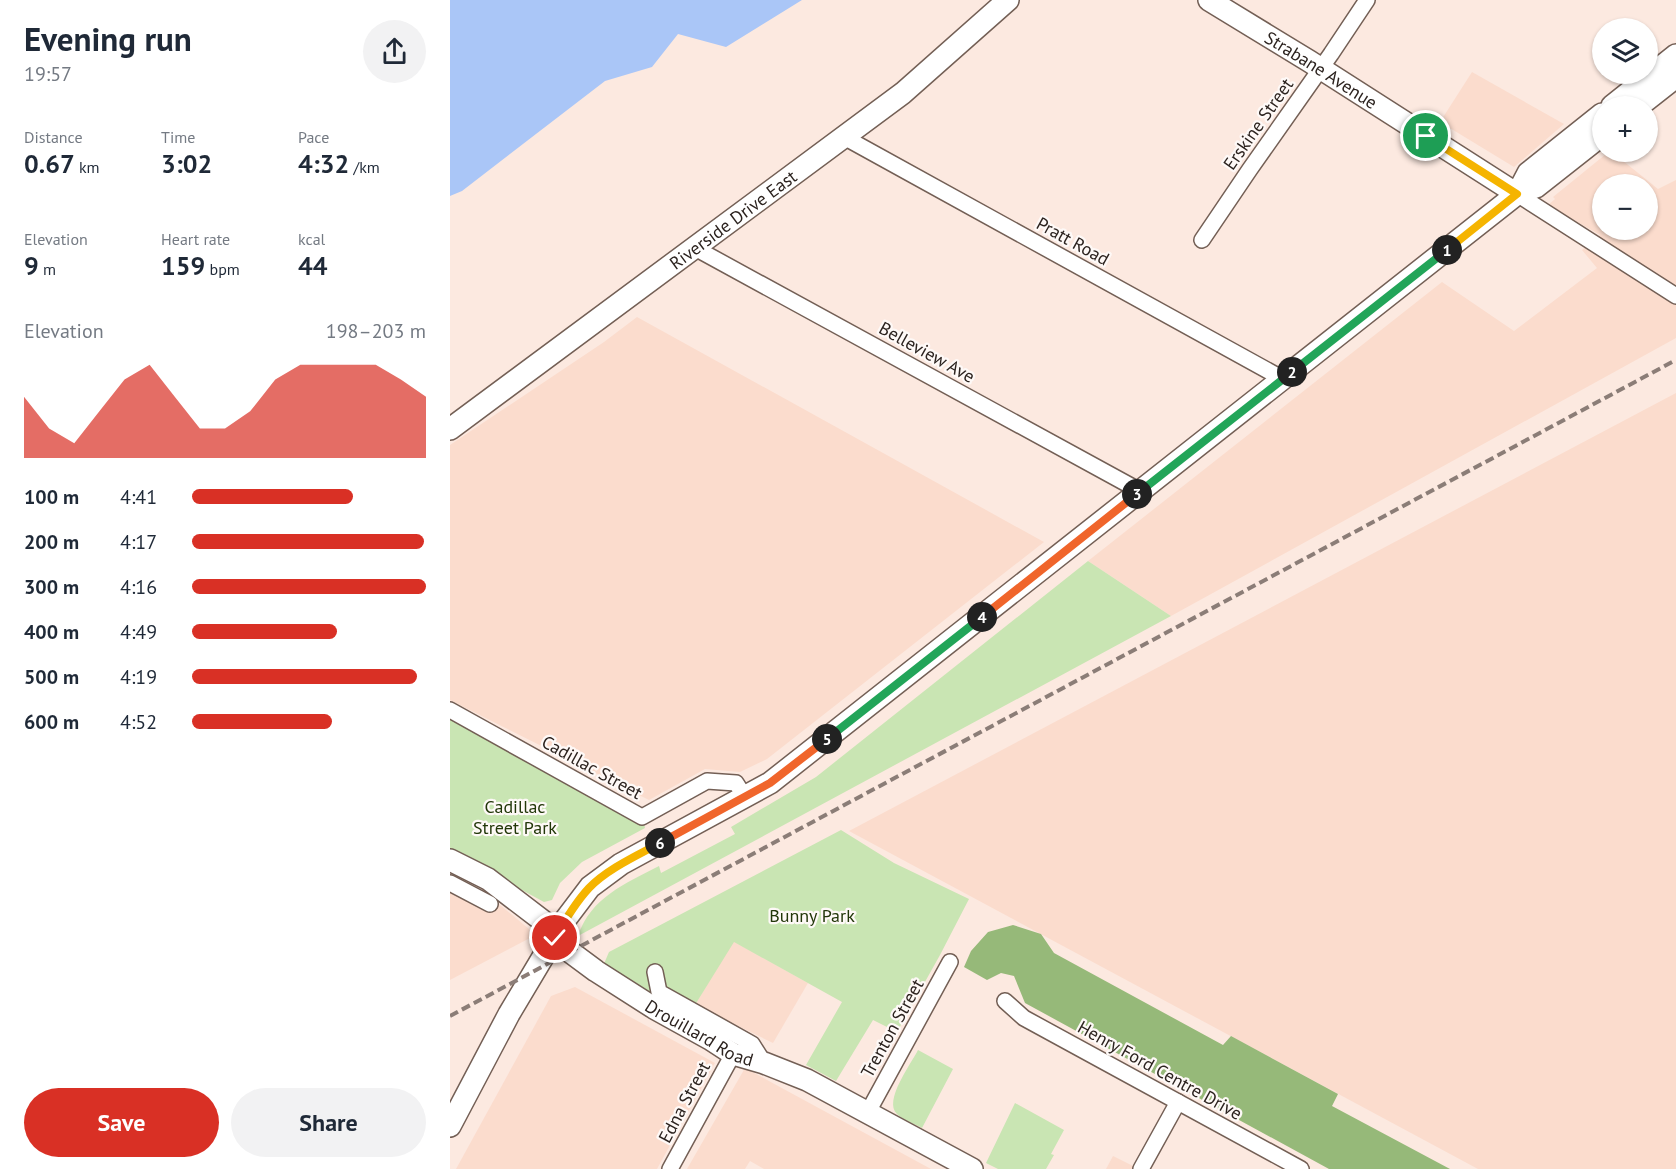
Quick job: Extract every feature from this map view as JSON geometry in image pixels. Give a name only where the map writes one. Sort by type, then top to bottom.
[{"type":"main road","name":"Riverside Drive East","points":[[450,429],[903,93],[1008,0]]},
{"type":"main road","name":"Strabane Avenue","points":[[1209,0],[1321,68],[1517,194]]},
{"type":"main road","points":[[1628,96],[1673,68]]},
{"type":"main road","points":[[1647,96],[1673,68]]},
{"type":"main road","points":[[1517,194],[1528,173],[1592,122]]},
{"type":"main road","points":[[450,1126],[509,1014],[565,920],[590,887],[621,864],[770,783],[1517,194],[1536,187],[1592,143]]},
{"type":"main road","name":"Drouillard Road","points":[[450,860],[488,879],[543,921],[555,938],[596,971],[654,1008],[733,1054],[807,1080],[972,1169]]},
{"type":"street","name":"Erskine Street","points":[[1202,240],[1367,0]]},
{"type":"street","name":"Pratt Road","points":[[844,137],[1282,379]]},
{"type":"street","name":"Strabane Avenue","points":[[1517,194],[1676,296]]},
{"type":"street","name":"Belleview Ave","points":[[695,248],[1140,491]]},
{"type":"street","name":"Cadillac Street","points":[[450,710],[642,817],[707,781],[736,783],[745,798]]},
{"type":"street","points":[[450,883],[490,904]]},
{"type":"street","name":"Trenton Street","points":[[868,1112],[950,962]]},
{"type":"street","points":[[655,972],[659,992],[752,1044],[764,1063]]},
{"type":"street","name":"Henry Ford Centre Drive","points":[[1005,1000],[1024,1018],[1301,1169]]},
{"type":"street","name":"Edna Street","points":[[670,1169],[733,1054]]},
{"type":"street","points":[[1141,1169],[1178,1102]]},
{"type":"shaded area","points":[[1472,72],[1564,124],[1514,167],[1440,122]]},
{"type":"shaded area","points":[[1596,162],[1624,162],[1639,174],[1592,174],[1592,230],[1548,205],[1555,199],[1553,197]]},
{"type":"shaded area","points":[[1676,180],[1676,338],[1171,616],[1088,561],[1442,282],[1514,331],[1597,268],[1582,250],[1594,240],[1658,240],[1658,189]]},
{"type":"shaded area","points":[[637,317],[1044,542],[767,759],[740,772],[705,769],[649,800],[450,700],[450,445],[604,342]]},
{"type":"shaded area","points":[[1676,393],[1676,1169],[1478,1169],[849,831]]},
{"type":"shaded area","points":[[450,874],[487,894],[529,929],[530,938],[450,980]]},
{"type":"shaded area","points":[[733,941],[808,983],[773,1043],[695,1005]]},
{"type":"shaded area","points":[[575,987],[715,1063],[657,1169],[456,1169],[551,996]]},
{"type":"shaded area","points":[[745,1068],[931,1169],[764,1169],[750,1161],[745,1169],[687,1169]]},
{"type":"shaded area","points":[[1113,1156],[1139,1169],[1106,1169]]},
{"type":"green space","points":[[1088,561],[1171,616],[578,936],[591,911],[600,901],[659,866],[661,873],[735,834],[731,827],[816,777]]},
{"type":"green space","name":"Cadillac Street Park","points":[[450,710],[642,817],[645,828],[582,862],[560,883],[552,900],[544,902],[450,851]]},
{"type":"green space","name":"Bunny Park","points":[[841,830],[894,863],[969,899],[897,1032],[873,1020],[836,1081],[806,1065],[842,1002],[734,942],[687,1015],[603,966],[609,952]]},
{"type":"green space","points":[[1013,925],[1041,934],[1054,953],[1223,1045],[1231,1036],[1338,1094],[1332,1106],[1450,1169],[1329,1169],[1025,1003],[1014,976],[1001,973],[987,980],[964,967],[971,951],[988,932]]},
{"type":"green space","points":[[918,1050],[953,1069],[922,1128],[897,1114],[893,1100]]},
{"type":"green space","points":[[1015,1103],[1064,1130],[1046,1169],[998,1169],[986,1163]]},
{"type":"water","points":[[450,0],[802,0],[726,47],[678,34],[652,67],[605,81],[462,191],[450,196]]},
{"type":"railway","points":[[450,1016],[1676,360]]},
{"type":"route","points":[[555,938],[565,920],[590,887],[621,864],[770,783],[1517,194],[1426,136]]}]
